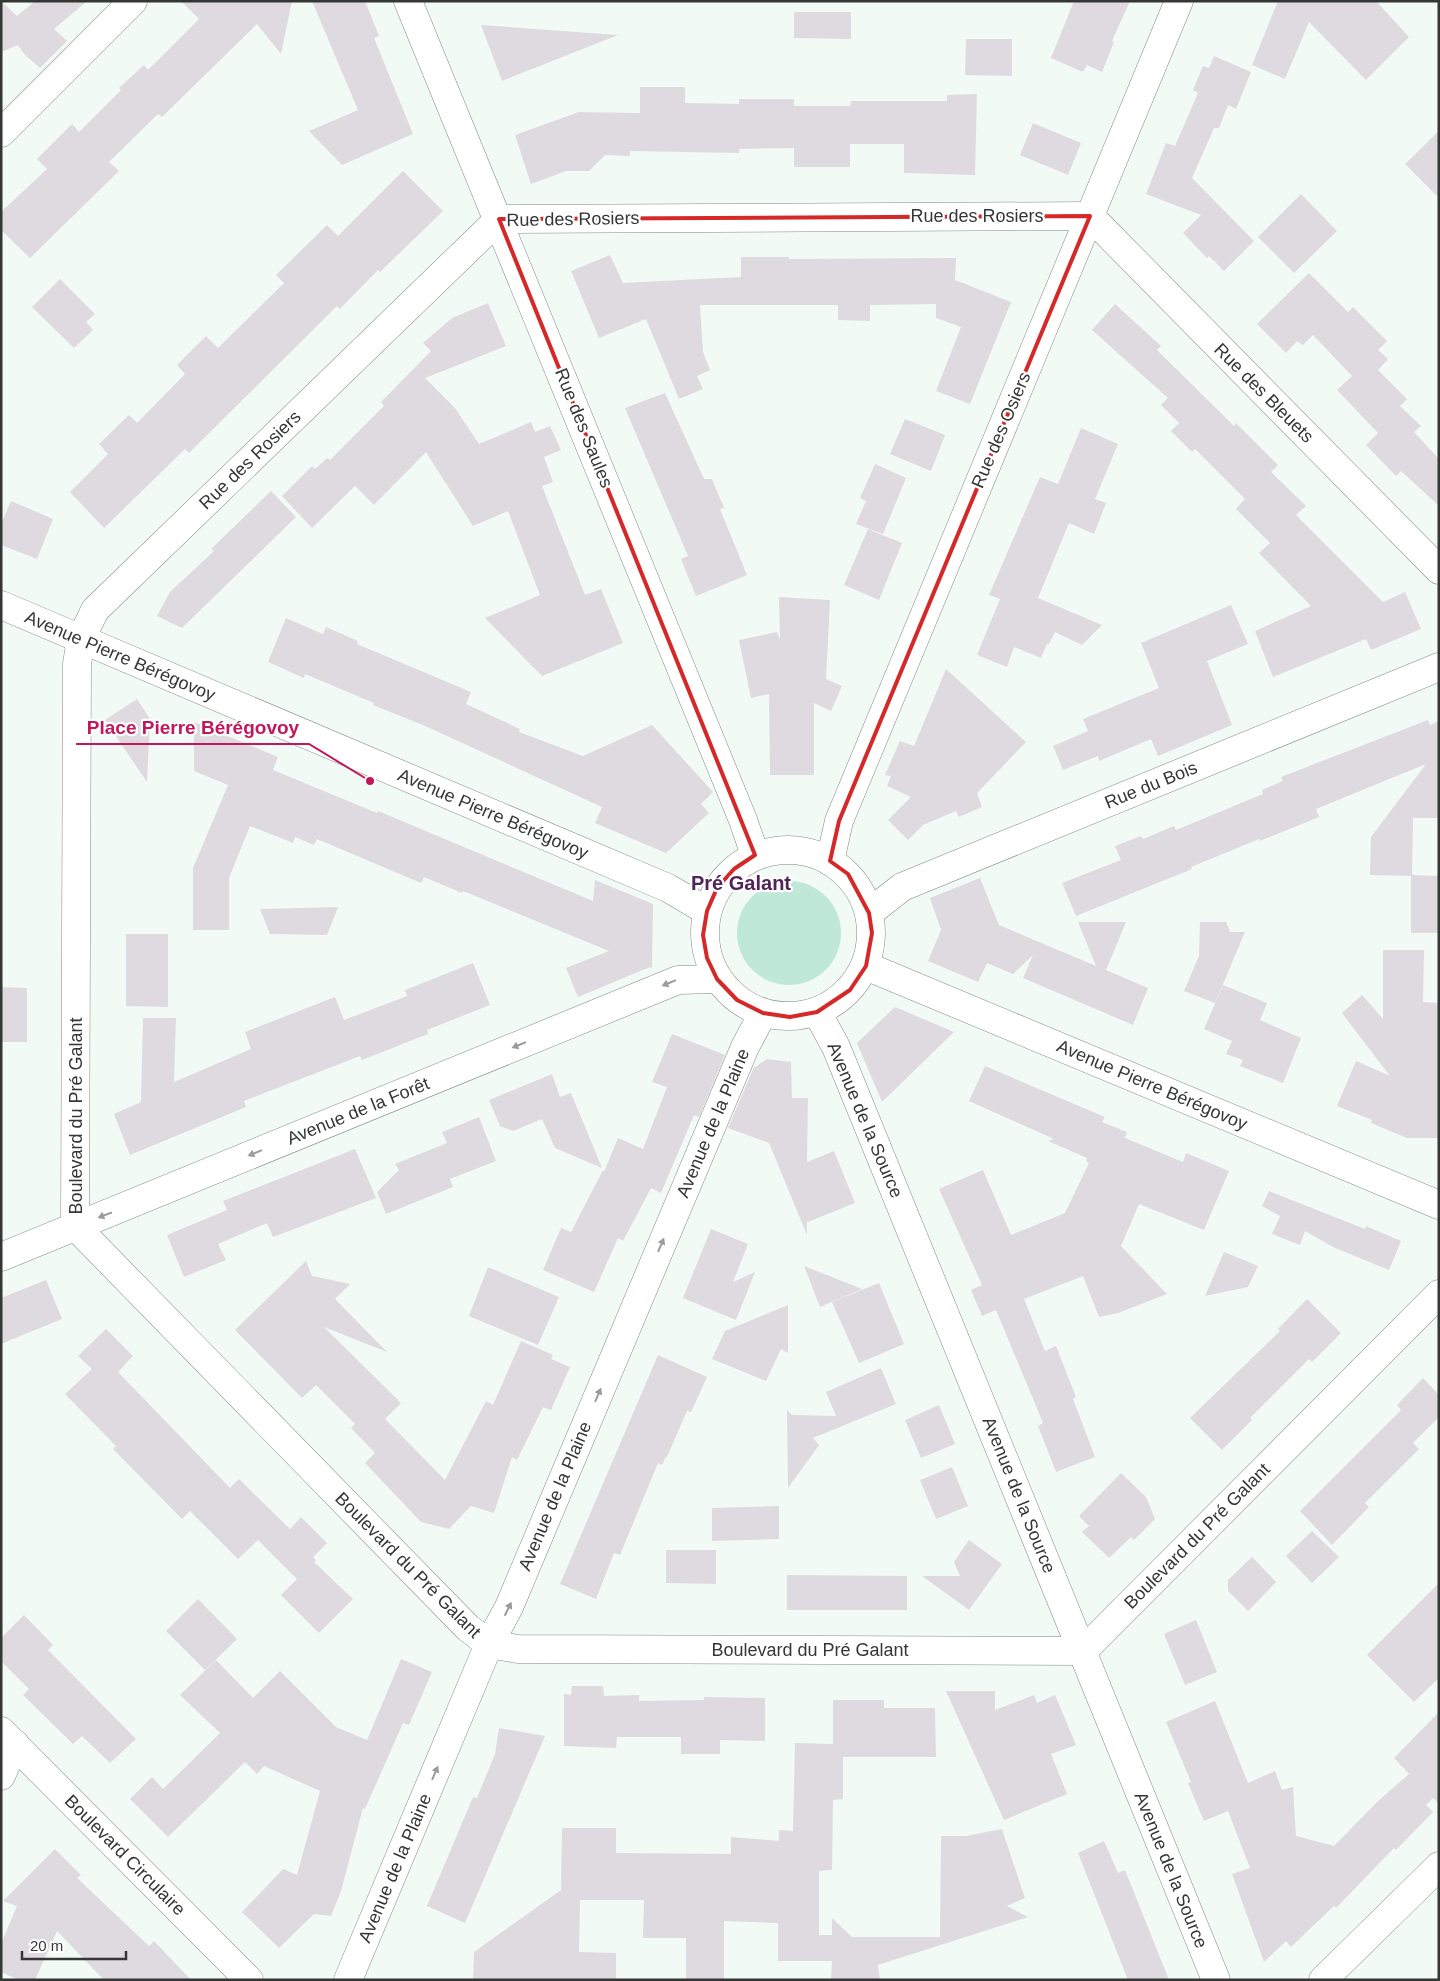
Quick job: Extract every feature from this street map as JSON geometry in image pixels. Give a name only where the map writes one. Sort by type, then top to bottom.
[{"type":"street","points":[[1,133],[134,1]]},
{"type":"street","name":"Rue des Saules","points":[[408,1],[743,820],[755,855]]},
{"type":"street","name":"Rue des Osiers","points":[[830,861],[839,821],[1179,1]]},
{"type":"street","name":"Rue des Rosiers","points":[[81,639],[95,610],[498,218],[1090,216]]},
{"type":"street","name":"Rue des Bleuets","points":[[1090,216],[1439,570]]},
{"type":"street","name":"Avenue Pierre Bérégovoy","points":[[1,605],[668,888],[706,911]]},
{"type":"street","name":"Boulevard du Pré Galant","points":[[81,639],[77,664],[75,1226],[468,1628],[489,1644],[518,1649],[1083,1651],[1439,1294]]},
{"type":"street","name":"Rue du Bois","points":[[869,913],[902,887],[1439,667]]},
{"type":"street","points":[[780,849],[806,851],[830,861],[848,874],[861,892],[869,913],[872,933],[866,966],[850,990],[834,1003],[817,1012],[790,1017],[763,1013],[737,1000],[717,979],[707,958],[703,935],[706,911],[717,888],[734,869],[755,855],[780,849]]},
{"type":"street","name":"Avenue Pierre Bérégovoy","points":[[866,966],[1439,1205]]},
{"type":"street","name":"Avenue de la Forêt","points":[[1,1257],[678,980],[717,979]]},
{"type":"street","name":"Avenue de la Source","points":[[817,1012],[836,1047],[1216,1980]]},
{"type":"street","name":"Avenue de la Plaine","points":[[348,1980],[489,1644],[509,1608],[745,1046],[763,1013]]},
{"type":"street","points":[[1,1776],[8,1738]]},
{"type":"street","name":"Boulevard Circulaire","points":[[8,1738],[249,1980]]},
{"type":"street","points":[[1323,1980],[1439,1866]]},
{"type":"highlighted area","points":[[1090,216],[839,821],[830,861],[848,874],[869,913],[872,933],[866,966],[850,990],[817,1012],[790,1017],[763,1013],[737,1000],[717,979],[707,958],[703,935],[707,911],[717,888],[734,869],[755,855],[499,219]]},
{"type":"green space","points":[[789,881],[809,885],[826,896],[837,913],[841,933],[837,953],[826,970],[809,981],[789,985],[769,981],[752,970],[741,953],[737,933],[741,913],[752,896],[769,885]]},
{"type":"building","points":[[1,1],[17,16],[35,1],[87,1],[54,29],[67,41],[40,68],[25,55],[18,45],[1,52]]},
{"type":"building","points":[[181,1],[292,1],[281,54],[257,24],[162,117],[158,114],[109,162],[119,171],[30,258],[1,230],[1,212],[47,169],[37,159],[72,124],[79,132],[121,90],[119,88],[144,65],[148,70],[199,19]]},
{"type":"building","points":[[312,1],[365,1],[379,36],[374,38],[413,134],[342,165],[309,131],[358,110]]},
{"type":"building","points":[[1074,1],[1130,1],[1112,41],[1114,42],[1102,72],[1087,65],[1083,72],[1051,58]]},
{"type":"building","points":[[1278,1],[1376,1],[1409,37],[1366,80],[1309,22],[1285,79],[1252,65]]},
{"type":"building","points":[[794,12],[851,12],[851,39],[794,38]]},
{"type":"building","points":[[481,25],[618,35],[502,81]]},
{"type":"building","points":[[966,39],[1012,39],[1012,76],[965,75]]},
{"type":"building","points":[[1214,56],[1251,72],[1236,109],[1228,105],[1219,128],[1214,128],[1192,178],[1254,241],[1224,271],[1209,256],[1207,258],[1183,233],[1201,215],[1146,194],[1166,143],[1175,146],[1198,93],[1193,90],[1203,66],[1209,68]]},
{"type":"building","points":[[640,87],[685,87],[685,103],[739,104],[739,99],[794,99],[794,106],[850,106],[851,101],[947,101],[947,95],[977,94],[975,175],[904,173],[904,144],[850,144],[850,167],[794,167],[794,148],[739,149],[739,153],[630,151],[630,156],[605,155],[589,171],[566,171],[531,184],[515,135],[579,112],[640,113]]},
{"type":"building","points":[[1033,123],[1081,143],[1068,175],[1020,155]]},
{"type":"building","points":[[1439,131],[1439,198],[1405,164]]},
{"type":"building","points":[[403,171],[443,211],[380,272],[378,270],[340,309],[337,306],[189,453],[185,449],[104,528],[70,492],[108,454],[99,444],[129,415],[137,423],[185,374],[177,365],[206,336],[218,348],[284,283],[276,275],[327,225],[338,236]]},
{"type":"building","points":[[1301,194],[1337,231],[1294,273],[1258,237]]},
{"type":"building","points":[[610,255],[623,283],[741,277],[741,257],[789,257],[789,259],[956,258],[955,280],[1011,302],[970,404],[936,391],[961,327],[936,318],[936,304],[870,305],[870,321],[838,320],[838,305],[700,305],[703,352],[710,370],[697,376],[703,389],[679,399],[646,319],[599,338],[571,271]]},
{"type":"building","points":[[1309,273],[1348,312],[1353,307],[1387,341],[1378,350],[1388,359],[1378,370],[1407,399],[1400,406],[1421,426],[1414,432],[1439,459],[1439,506],[1401,471],[1396,476],[1366,445],[1378,433],[1337,390],[1352,376],[1313,335],[1303,345],[1297,341],[1286,353],[1257,324]]},
{"type":"building","points":[[60,279],[95,314],[86,322],[93,330],[74,348],[32,307]]},
{"type":"building","points":[[488,303],[506,346],[425,378],[455,408],[479,444],[531,422],[535,432],[550,426],[561,450],[544,457],[553,482],[542,486],[585,595],[601,589],[623,643],[542,676],[485,618],[540,595],[508,511],[473,526],[426,452],[374,505],[355,486],[312,528],[282,496],[312,466],[315,469],[327,458],[330,460],[384,406],[381,402],[431,351],[423,343],[452,318]]},
{"type":"building","points":[[1115,304],[1161,346],[1157,350],[1234,426],[1236,423],[1278,465],[1271,472],[1306,506],[1296,515],[1383,602],[1405,592],[1421,629],[1371,650],[1366,639],[1273,677],[1255,631],[1311,606],[1259,553],[1270,543],[1236,509],[1245,499],[1195,449],[1192,452],[1171,431],[1179,423],[1161,405],[1168,398],[1092,330]]},
{"type":"building","points":[[665,393],[704,479],[712,479],[724,508],[720,509],[747,575],[696,596],[681,559],[688,556],[625,408]]},
{"type":"building","points":[[905,419],[945,435],[931,471],[890,454]]},
{"type":"building","points":[[1081,428],[1118,444],[1095,499],[1106,503],[1094,534],[1069,523],[1038,598],[1102,625],[1082,645],[1055,632],[1041,658],[1014,647],[1007,667],[977,655],[1000,599],[989,595],[1040,477],[1058,484]]},
{"type":"building","points":[[875,464],[906,478],[883,534],[856,524],[866,501],[860,498]]},
{"type":"building","points":[[271,491],[296,517],[182,628],[157,616],[170,592],[214,551],[211,549]]},
{"type":"building","points":[[11,501],[53,519],[37,559],[1,545],[1,524]]},
{"type":"building","points":[[868,529],[902,543],[879,600],[844,585]]},
{"type":"building","points":[[779,597],[830,600],[826,679],[842,686],[831,711],[814,703],[814,775],[770,775],[769,694],[751,698],[739,640],[777,632],[780,640]]},
{"type":"building","points":[[1231,605],[1248,644],[1207,661],[1232,725],[1158,756],[1151,739],[1099,761],[1098,756],[1063,770],[1053,746],[1088,731],[1083,719],[1159,688],[1141,643]]},
{"type":"building","points":[[286,618],[323,634],[326,627],[358,641],[357,644],[471,692],[466,704],[520,729],[519,732],[583,756],[652,725],[713,792],[701,804],[709,813],[666,853],[595,823],[602,807],[423,725],[373,705],[374,703],[305,674],[304,678],[268,662]]},
{"type":"building","points":[[946,669],[1026,742],[977,793],[982,807],[959,817],[956,811],[923,825],[908,840],[888,820],[911,797],[887,786],[891,776],[885,775],[900,741],[914,746]]},
{"type":"building","points":[[137,699],[150,719],[147,782],[105,720]]},
{"type":"building","points":[[1428,720],[1430,725],[1439,721],[1439,818],[1413,818],[1412,875],[1439,876],[1439,933],[1411,933],[1411,876],[1370,875],[1371,837],[1426,764],[1316,809],[1319,817],[1260,841],[1259,839],[1191,867],[1192,869],[1076,916],[1062,883],[1121,860],[1115,846],[1141,836],[1143,839],[1174,826],[1176,830],[1263,794],[1262,790],[1283,781],[1281,777]]},
{"type":"building","points":[[194,722],[278,757],[273,770],[377,813],[378,811],[593,901],[595,880],[653,904],[652,968],[650,967],[578,997],[566,968],[609,951],[463,891],[462,893],[424,877],[421,883],[317,839],[314,845],[295,837],[293,843],[250,826],[229,878],[229,930],[193,930],[193,868],[228,785],[194,771]]},
{"type":"building","points":[[980,878],[999,925],[1096,966],[1078,922],[1126,922],[1106,970],[1148,988],[1133,1025],[1023,978],[1033,955],[1013,974],[987,963],[978,982],[928,961],[941,930],[930,898]]},
{"type":"building","points":[[338,907],[327,935],[270,934],[260,909]]},
{"type":"building","points":[[1200,922],[1226,922],[1230,932],[1245,932],[1215,1003],[1184,991],[1199,956]]},
{"type":"building","points":[[126,934],[168,934],[168,1007],[126,1006]]},
{"type":"building","points":[[1383,950],[1424,950],[1423,1002],[1439,1003],[1439,1140],[1437,1138],[1407,1138],[1371,1123],[1372,1120],[1337,1106],[1356,1061],[1390,1076],[1342,1013],[1362,995],[1383,1019]]},
{"type":"building","points":[[473,963],[490,1005],[427,1030],[428,1034],[362,1060],[360,1056],[244,1101],[246,1107],[130,1155],[114,1114],[141,1102],[143,1018],[176,1018],[174,1082],[251,1049],[245,1032],[335,997],[344,1020],[407,996],[405,990]]},
{"type":"building","points":[[1223,985],[1267,1003],[1260,1020],[1301,1038],[1283,1083],[1240,1066],[1243,1060],[1226,1054],[1232,1041],[1204,1029]]},
{"type":"building","points":[[1,987],[27,988],[27,1042],[1,1042]]},
{"type":"building","points":[[895,1007],[954,1032],[882,1102],[857,1043]]},
{"type":"building","points":[[672,1034],[725,1055],[699,1117],[694,1115],[661,1193],[651,1188],[623,1241],[618,1238],[594,1292],[543,1270],[561,1228],[571,1232],[603,1170],[604,1172],[618,1138],[643,1149],[667,1087],[652,1082]]},
{"type":"building","points":[[767,1059],[791,1062],[792,1098],[808,1098],[807,1162],[834,1151],[855,1203],[807,1221],[807,1235],[769,1143],[728,1128],[754,1067]]},
{"type":"building","points":[[985,1066],[1105,1117],[1102,1122],[1127,1132],[1125,1138],[1183,1162],[1186,1153],[1229,1171],[1204,1230],[1139,1204],[1121,1246],[1167,1294],[1118,1313],[1099,1317],[1083,1276],[1024,1299],[1045,1351],[1056,1346],[1076,1397],[1073,1399],[1095,1457],[1056,1472],[1038,1426],[1043,1423],[996,1310],[982,1316],[971,1290],[982,1285],[939,1189],[983,1170],[1011,1235],[1065,1213],[1089,1163],[1086,1161],[1087,1158],[1048,1141],[1054,1139],[969,1101]]},
{"type":"building","points":[[552,1074],[560,1097],[571,1093],[602,1168],[555,1148],[542,1119],[513,1131],[500,1126],[489,1100]]},
{"type":"building","points":[[479,1117],[496,1161],[450,1179],[453,1187],[386,1214],[377,1192],[399,1170],[395,1164],[447,1143],[442,1132]]},
{"type":"building","points":[[355,1149],[376,1198],[273,1237],[267,1223],[218,1244],[226,1260],[184,1277],[167,1235],[227,1210],[223,1201]]},
{"type":"building","points":[[1269,1191],[1365,1229],[1366,1226],[1401,1241],[1389,1270],[1333,1247],[1305,1231],[1300,1245],[1272,1234],[1280,1216],[1262,1206]]},
{"type":"building","points":[[711,1229],[748,1244],[733,1282],[755,1272],[736,1320],[683,1298]]},
{"type":"building","points":[[1224,1252],[1258,1266],[1248,1287],[1205,1296]]},
{"type":"building","points":[[306,1261],[312,1276],[350,1284],[335,1299],[387,1352],[324,1327],[401,1403],[385,1419],[445,1480],[486,1401],[493,1405],[521,1341],[553,1355],[551,1359],[570,1367],[551,1410],[543,1407],[517,1460],[512,1457],[494,1513],[471,1506],[449,1529],[421,1522],[365,1463],[375,1453],[351,1428],[355,1424],[316,1385],[302,1398],[235,1330]]},
{"type":"building","points":[[804,1266],[862,1289],[820,1307]]},
{"type":"building","points":[[488,1267],[559,1297],[538,1345],[469,1316]]},
{"type":"building","points":[[46,1280],[62,1319],[1,1344],[1,1298]]},
{"type":"building","points":[[879,1283],[904,1344],[859,1363],[832,1302]]},
{"type":"building","points":[[1307,1299],[1341,1333],[1312,1362],[1309,1359],[1250,1418],[1252,1420],[1222,1450],[1190,1418],[1280,1331],[1278,1329]]},
{"type":"building","points":[[788,1305],[788,1353],[781,1349],[766,1381],[712,1359],[725,1331]]},
{"type":"building","points":[[106,1329],[133,1356],[118,1372],[230,1488],[239,1479],[290,1529],[301,1517],[327,1543],[313,1557],[316,1560],[314,1562],[353,1599],[319,1633],[281,1595],[297,1579],[258,1540],[238,1559],[190,1511],[182,1519],[113,1449],[116,1446],[65,1394],[92,1369],[78,1356]]},
{"type":"building","points":[[658,1355],[707,1377],[691,1412],[687,1411],[666,1459],[666,1456],[662,1465],[658,1463],[620,1555],[614,1553],[596,1599],[560,1584]]},
{"type":"building","points":[[881,1368],[896,1404],[813,1438],[819,1445],[788,1488],[787,1410],[792,1415],[836,1416],[826,1392]]},
{"type":"building","points":[[1423,1378],[1439,1395],[1439,1417],[1413,1443],[1419,1449],[1365,1503],[1369,1507],[1332,1545],[1300,1511],[1401,1410],[1397,1405]]},
{"type":"building","points":[[939,1405],[955,1444],[921,1458],[905,1420]]},
{"type":"building","points":[[952,1467],[968,1506],[936,1519],[920,1480]]},
{"type":"building","points":[[1121,1473],[1146,1497],[1155,1519],[1134,1540],[1131,1537],[1109,1558],[1082,1532],[1089,1526],[1079,1516]]},
{"type":"building","points":[[779,1506],[779,1539],[712,1541],[712,1508]]},
{"type":"building","points":[[1312,1531],[1339,1557],[1312,1583],[1286,1556]]},
{"type":"building","points":[[969,1540],[1002,1564],[969,1610],[922,1576],[960,1576],[954,1562]]},
{"type":"building","points":[[666,1550],[716,1550],[716,1584],[666,1583]]},
{"type":"building","points":[[1252,1557],[1276,1582],[1248,1611],[1228,1591],[1228,1580]]},
{"type":"building","points":[[787,1575],[907,1576],[907,1610],[787,1610]]},
{"type":"building","points":[[1439,1583],[1439,1678],[1414,1702],[1367,1655]]},
{"type":"building","points":[[198,1599],[237,1639],[205,1670],[166,1631]]},
{"type":"building","points":[[24,1615],[53,1645],[48,1650],[136,1739],[110,1763],[82,1736],[73,1744],[23,1695],[29,1689],[1,1661],[1,1638]]},
{"type":"building","points":[[1196,1620],[1217,1672],[1185,1685],[1164,1634]]},
{"type":"building","points":[[401,1659],[432,1672],[409,1725],[403,1723],[365,1809],[363,1808],[341,1891],[331,1916],[314,1914],[279,1948],[242,1912],[283,1869],[297,1875],[320,1791],[264,1766],[257,1774],[245,1762],[168,1837],[130,1799],[152,1777],[163,1789],[220,1733],[180,1695],[216,1660],[253,1698],[280,1671],[336,1727],[367,1740]]},
{"type":"building","points":[[572,1686],[603,1686],[604,1696],[639,1695],[639,1701],[704,1700],[704,1697],[765,1698],[765,1741],[720,1740],[720,1754],[681,1754],[681,1737],[617,1737],[616,1748],[564,1746],[564,1694],[571,1695]]},
{"type":"building","points":[[946,1691],[995,1691],[995,1710],[1034,1695],[1037,1703],[1055,1695],[1076,1745],[1051,1754],[1067,1794],[1004,1820]]},
{"type":"building","points":[[833,1700],[884,1700],[884,1708],[935,1708],[936,1757],[843,1757],[843,1799],[833,1800],[832,1870],[819,1871],[819,1935],[832,1935],[832,1918],[852,1937],[940,1937],[941,1836],[966,1836],[1002,1829],[1025,1898],[1007,1906],[1028,1917],[878,1965],[880,1980],[831,1980],[832,1961],[778,1961],[778,1923],[724,1921],[724,1980],[686,1980],[686,1938],[643,1938],[644,1900],[580,1900],[579,1952],[616,1953],[616,1980],[473,1980],[474,1952],[561,1890],[562,1828],[616,1828],[616,1853],[731,1854],[731,1837],[779,1841],[779,1830],[793,1831],[795,1743],[833,1744]]},
{"type":"building","points":[[1215,1701],[1248,1783],[1275,1771],[1282,1790],[1293,1787],[1296,1836],[1334,1846],[1378,1801],[1409,1774],[1394,1758],[1439,1712],[1439,1804],[1433,1798],[1426,1805],[1433,1812],[1396,1850],[1394,1848],[1336,1908],[1334,1906],[1291,1947],[1286,1941],[1264,1962],[1232,1874],[1250,1868],[1228,1811],[1204,1821],[1188,1783],[1191,1782],[1166,1722]]},
{"type":"building","points":[[499,1728],[545,1736],[465,1923],[427,1906],[473,1797],[477,1798],[495,1754]]},
{"type":"building","points":[[1104,1841],[1118,1873],[1125,1870],[1169,1980],[1128,1980],[1078,1853]]},
{"type":"building","points":[[55,1849],[81,1875],[77,1878],[149,1946],[154,1941],[191,1980],[104,1980],[57,1931],[35,1980],[19,1980],[1,1972],[1,1944],[17,1906],[3,1901]]},
{"type":"place","name":"Place Pierre Bérégovoy","points":[[370,781]]},
{"type":"district","name":"Pré Galant","points":[[741,883]]}]
